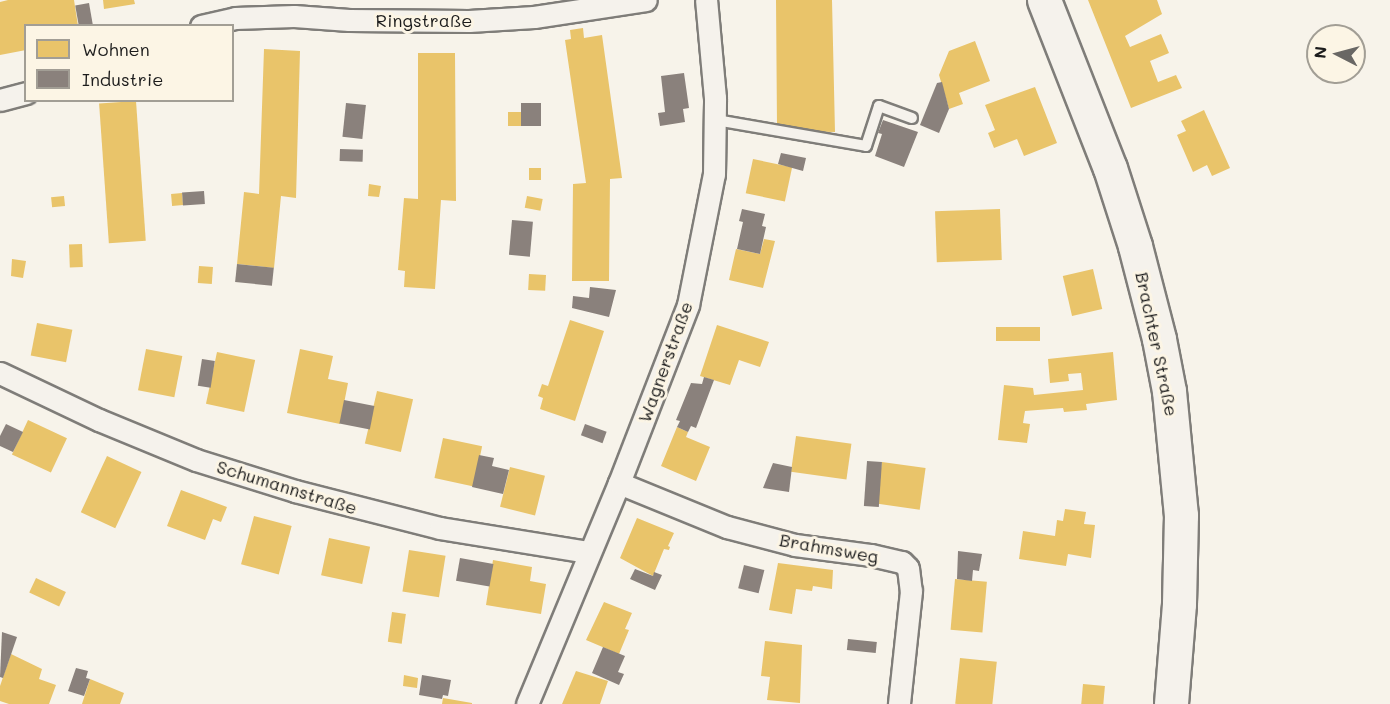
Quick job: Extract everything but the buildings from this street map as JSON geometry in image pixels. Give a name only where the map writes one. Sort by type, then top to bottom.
[{"type":"main road","name":"Brachter Straße","points":[[1044,0],[1110,168],[1132,235],[1148,289],[1167,380],[1181,515],[1179,604],[1172,704]]},
{"type":"street","name":"Ringstraße","points":[[210,24],[235,18],[294,16],[349,20],[470,21],[534,17],[603,3],[646,0]]},
{"type":"street","name":"Wagnerstraße","points":[[527,704],[619,483],[688,305],[714,174],[716,120],[706,0]]},
{"type":"street","points":[[0,100],[24,94]]},
{"type":"street","name":"Schumannstraße","points":[[0,373],[99,420],[196,460],[295,491],[440,528],[589,552]]},
{"type":"street","name":"Brahmsweg","points":[[619,483],[738,530],[795,545],[871,555],[902,562],[908,568],[911,591],[899,704]]},
{"type":"lane","points":[[716,120],[866,146],[879,106],[912,118]]}]
